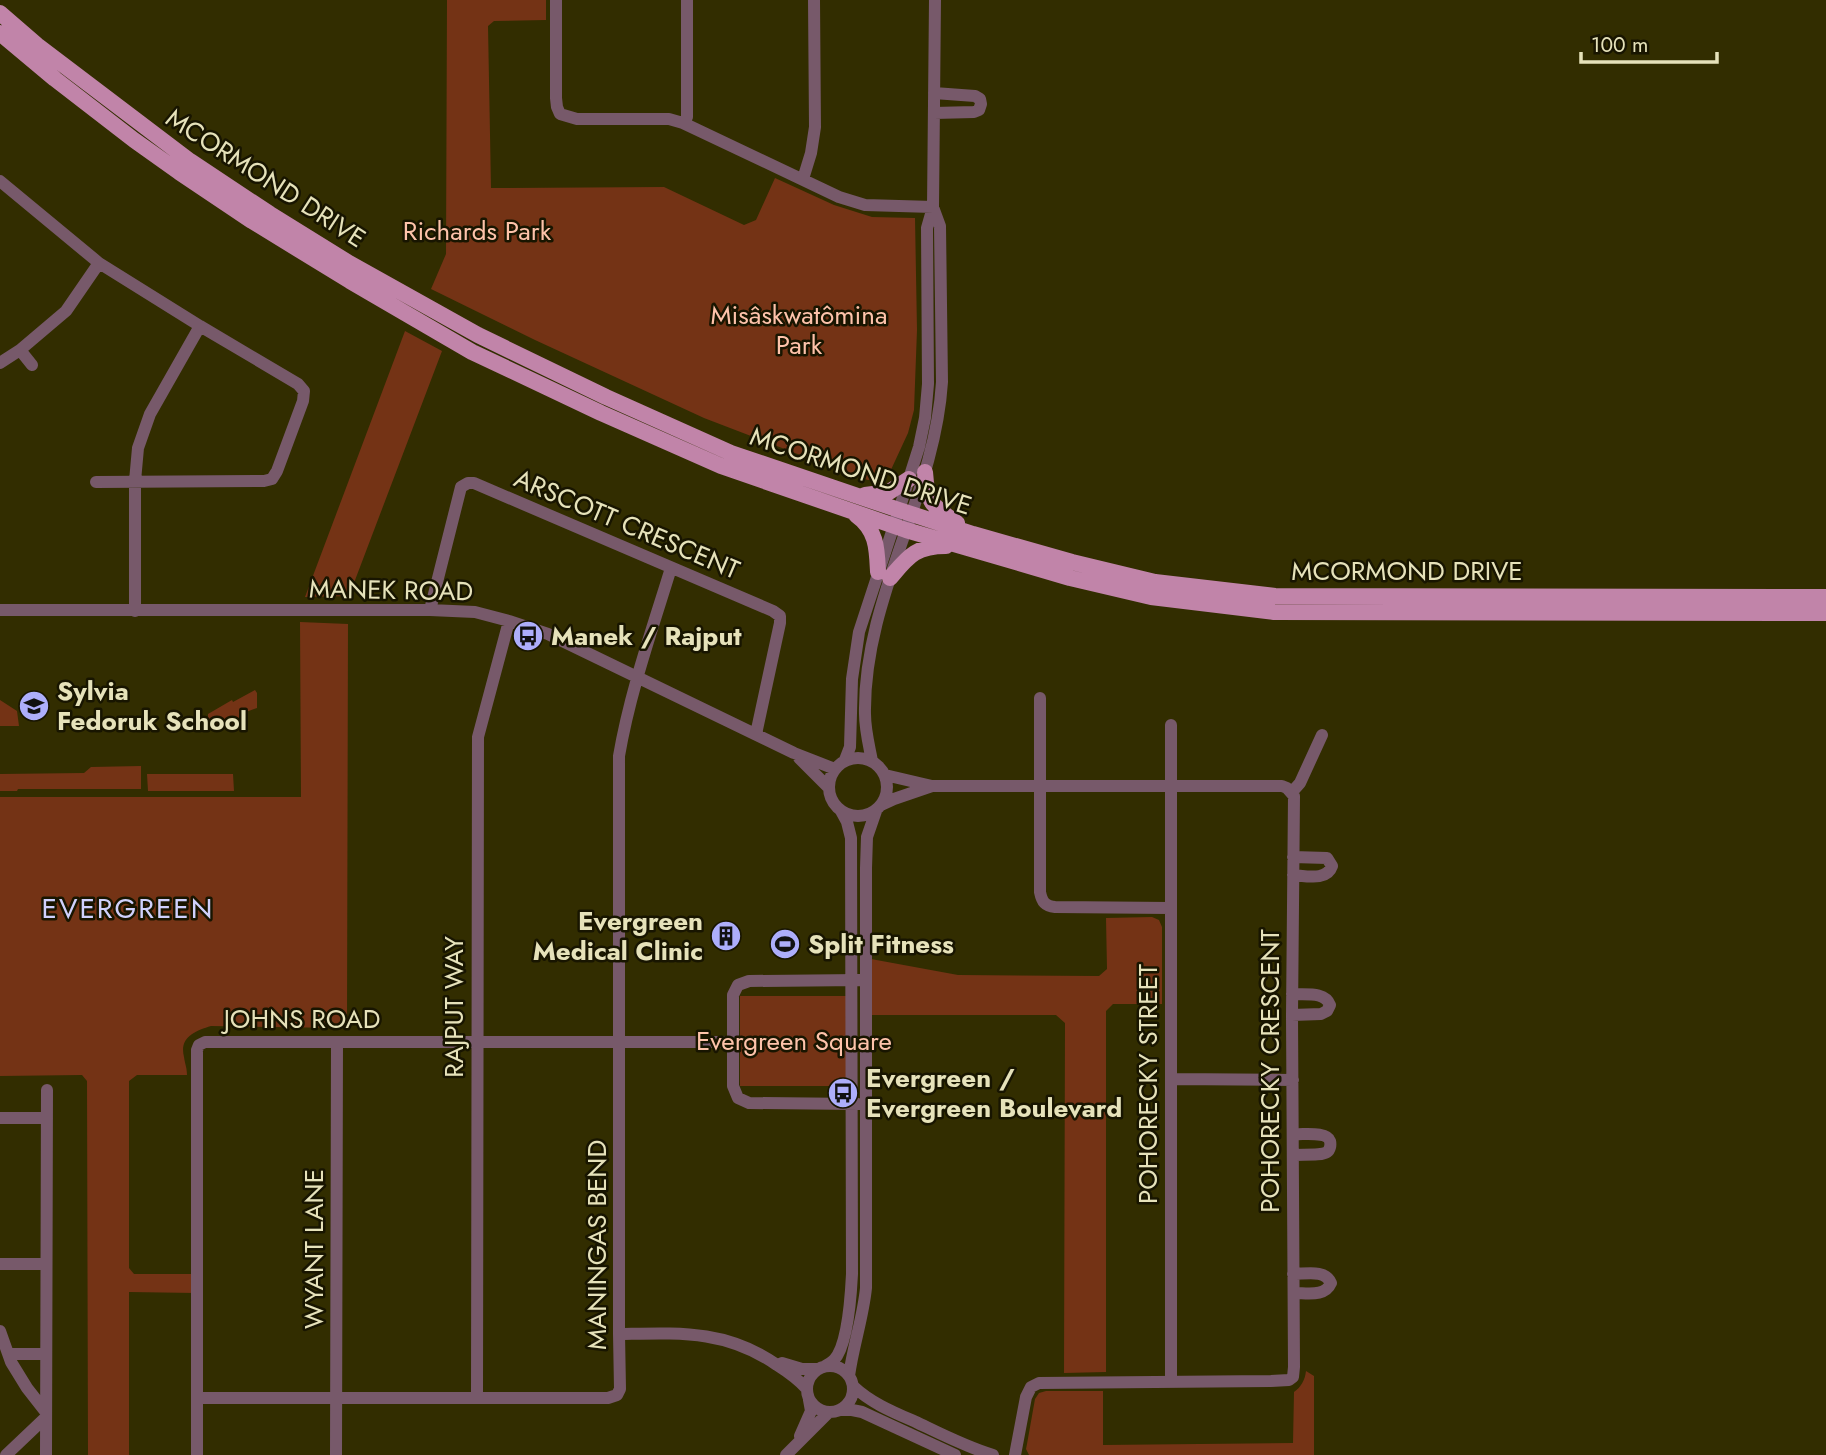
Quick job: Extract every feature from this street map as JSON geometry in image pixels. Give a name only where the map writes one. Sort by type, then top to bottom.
[{"type":"main road","name":"MCORMOND DRIVE","points":[[0,13],[37,46],[190,161],[349,263],[478,335],[731,453],[859,495],[959,547],[1151,597],[1274,612],[1826,614]]},
{"type":"main road","name":"MCORMOND DRIVE","points":[[0,33],[55,79],[179,172],[252,221],[472,352],[721,466],[845,508],[974,534],[1155,582],[1275,596],[1826,597]]},
{"type":"main road","points":[[925,472],[928,494],[937,509],[974,534]]},
{"type":"main road","points":[[859,495],[889,492],[909,479]]},
{"type":"main road","points":[[845,508],[869,526],[874,535],[884,575],[918,550],[932,546],[959,547]]},
{"type":"street","points":[[556,0],[556,107],[560,114],[577,119],[669,119],[684,123],[839,197],[865,205],[933,207]]},
{"type":"street","points":[[684,123],[687,117],[687,0]]},
{"type":"street","points":[[803,179],[815,127],[814,0]]},
{"type":"street","points":[[903,520],[909,479],[923,434],[927,401],[927,228],[933,207],[935,0]]},
{"type":"street","points":[[933,93],[975,96],[981,104],[979,110],[974,112],[934,113]]},
{"type":"street","points":[[0,181],[99,263],[200,327],[298,384],[304,391],[303,401],[272,479],[96,482]]},
{"type":"street","points":[[790,1450],[802,1434],[811,1411],[808,1381],[812,1374],[833,1361],[839,1350],[851,1295],[851,838],[848,822],[834,804],[828,787],[830,777],[850,747],[856,647],[903,520],[925,472],[938,423],[942,382],[940,226],[933,207]]},
{"type":"street","points":[[0,363],[20,350],[66,311],[99,263]]},
{"type":"street","points":[[135,611],[135,481],[138,448],[149,414],[200,327]]},
{"type":"street","points":[[20,350],[32,365]]},
{"type":"street","name":"ARSCOTT CRESCENT","points":[[430,610],[461,487],[474,483],[773,611],[780,617],[756,734]]},
{"type":"street","name":"MANINGAS BEND","points":[[197,1398],[608,1398],[617,1395],[620,1389],[618,766],[622,736],[671,568]]},
{"type":"street","points":[[872,761],[865,714],[867,676],[884,575]]},
{"type":"street","name":"MANEK ROAD","points":[[0,610],[475,612],[548,634],[794,753],[840,765]]},
{"type":"street","name":"RAJPUT WAY","points":[[477,1397],[478,737],[509,621]]},
{"type":"street","points":[[1040,698],[1042,900],[1050,906],[1063,907],[1170,908]]},
{"type":"street","name":"POHORECKY STREET","points":[[1171,725],[1171,1381]]},
{"type":"street","points":[[885,775],[932,786],[1282,786],[1292,792],[1300,783],[1322,735]]},
{"type":"street","name":"MANEK ROAD","points":[[794,753],[828,787]]},
{"type":"street","points":[[790,1450],[850,1400],[851,1360],[864,1313],[866,1288],[867,837],[887,791],[882,769],[872,761],[854,758],[840,765]]},
{"type":"street","points":[[841,811],[849,816],[867,815],[894,799],[932,786]]},
{"type":"street","name":"POHORECKY CRESCENT","points":[[1015,1455],[1026,1397],[1034,1384],[1292,1379],[1295,800],[1292,792]]},
{"type":"street","points":[[1293,857],[1324,858],[1329,860],[1332,866],[1325,876],[1293,875]]},
{"type":"street","points":[[865,980],[749,981],[738,985],[733,995],[733,1086],[737,1098],[749,1103],[866,1104]]},
{"type":"street","points":[[1292,994],[1321,995],[1328,999],[1330,1005],[1327,1011],[1321,1014],[1292,1015]]},
{"type":"street","name":"JOHNS ROAD","points":[[197,1455],[199,1045],[205,1042],[733,1042]]},
{"type":"street","name":"WYANT LANE","points":[[337,1042],[337,1455]]},
{"type":"street","points":[[1172,1079],[1293,1080]]},
{"type":"street","points":[[46,1455],[47,1090]]},
{"type":"street","points":[[0,1118],[47,1118]]},
{"type":"street","points":[[1293,1134],[1323,1135],[1329,1139],[1330,1144],[1329,1150],[1324,1153],[1293,1155]]},
{"type":"street","points":[[0,1264],[46,1264]]},
{"type":"street","points":[[1293,1274],[1322,1274],[1328,1277],[1331,1283],[1322,1293],[1294,1293]]},
{"type":"street","points":[[0,1331],[11,1362],[45,1415]]},
{"type":"street","points":[[619,1334],[703,1335],[722,1339],[771,1360],[794,1376],[814,1406],[821,1410],[862,1412],[955,1455]]},
{"type":"street","points":[[8,1354],[46,1354]]},
{"type":"street","points":[[771,1360],[802,1369],[838,1368],[870,1401],[954,1441],[993,1455]]},
{"type":"street","points":[[6,1455],[45,1415]]},
{"type":"green space","name":"Misâskwatômina Park","points":[[447,0],[546,0],[546,20],[494,21],[488,26],[491,188],[664,187],[744,225],[756,220],[775,178],[834,205],[872,217],[915,218],[917,330],[914,410],[908,433],[886,477],[868,480],[852,475],[704,418],[431,289],[446,254]]},
{"type":"green space","points":[[405,331],[442,351],[349,596],[305,597]]},
{"type":"green space","points":[[300,622],[348,624],[347,1023],[341,1028],[211,1026],[194,1033],[184,1044],[187,1075],[137,1075],[129,1081],[129,1268],[134,1274],[196,1274],[196,1293],[129,1292],[129,1455],[88,1455],[87,1081],[82,1075],[0,1076],[0,797],[301,797]]},
{"type":"green space","points":[[255,690],[257,708],[246,712],[235,727],[208,726],[208,714]]},
{"type":"green space","points":[[0,700],[17,711],[19,726],[0,726]]},
{"type":"green space","points":[[141,766],[141,789],[0,791],[0,774],[84,773],[91,767]]},
{"type":"green space","points":[[147,774],[233,774],[234,791],[148,791]]},
{"type":"green space","points":[[1152,917],[1159,920],[1162,927],[1162,1004],[1113,1004],[1106,1011],[1106,1372],[1064,1373],[1065,1023],[1056,1015],[871,1015],[871,959],[958,975],[1099,976],[1107,969],[1106,918]]},
{"type":"green space","name":"Evergreen Square","points":[[740,996],[848,996],[847,1086],[740,1086]]},
{"type":"green space","points":[[1306,1371],[1314,1376],[1314,1455],[1029,1455],[1026,1449],[1035,1399],[1039,1393],[1046,1391],[1103,1391],[1103,1445],[1293,1443],[1294,1392],[1302,1383]]},
{"type":"place","name":"Manek / Rajput","points":[[528,636]]},
{"type":"place","name":"Sylvia Fedoruk School","points":[[34,706]]},
{"type":"place","name":"Evergreen Medical Clinic","points":[[726,936]]},
{"type":"place","name":"Split Fitness","points":[[785,944]]},
{"type":"place","name":"Evergreen / Evergreen Boulevard","points":[[843,1093]]},
{"type":"district","name":"EVERGREEN","points":[[128,908]]},
{"type":"park label","name":"Richards Park","points":[[477,231]]}]
